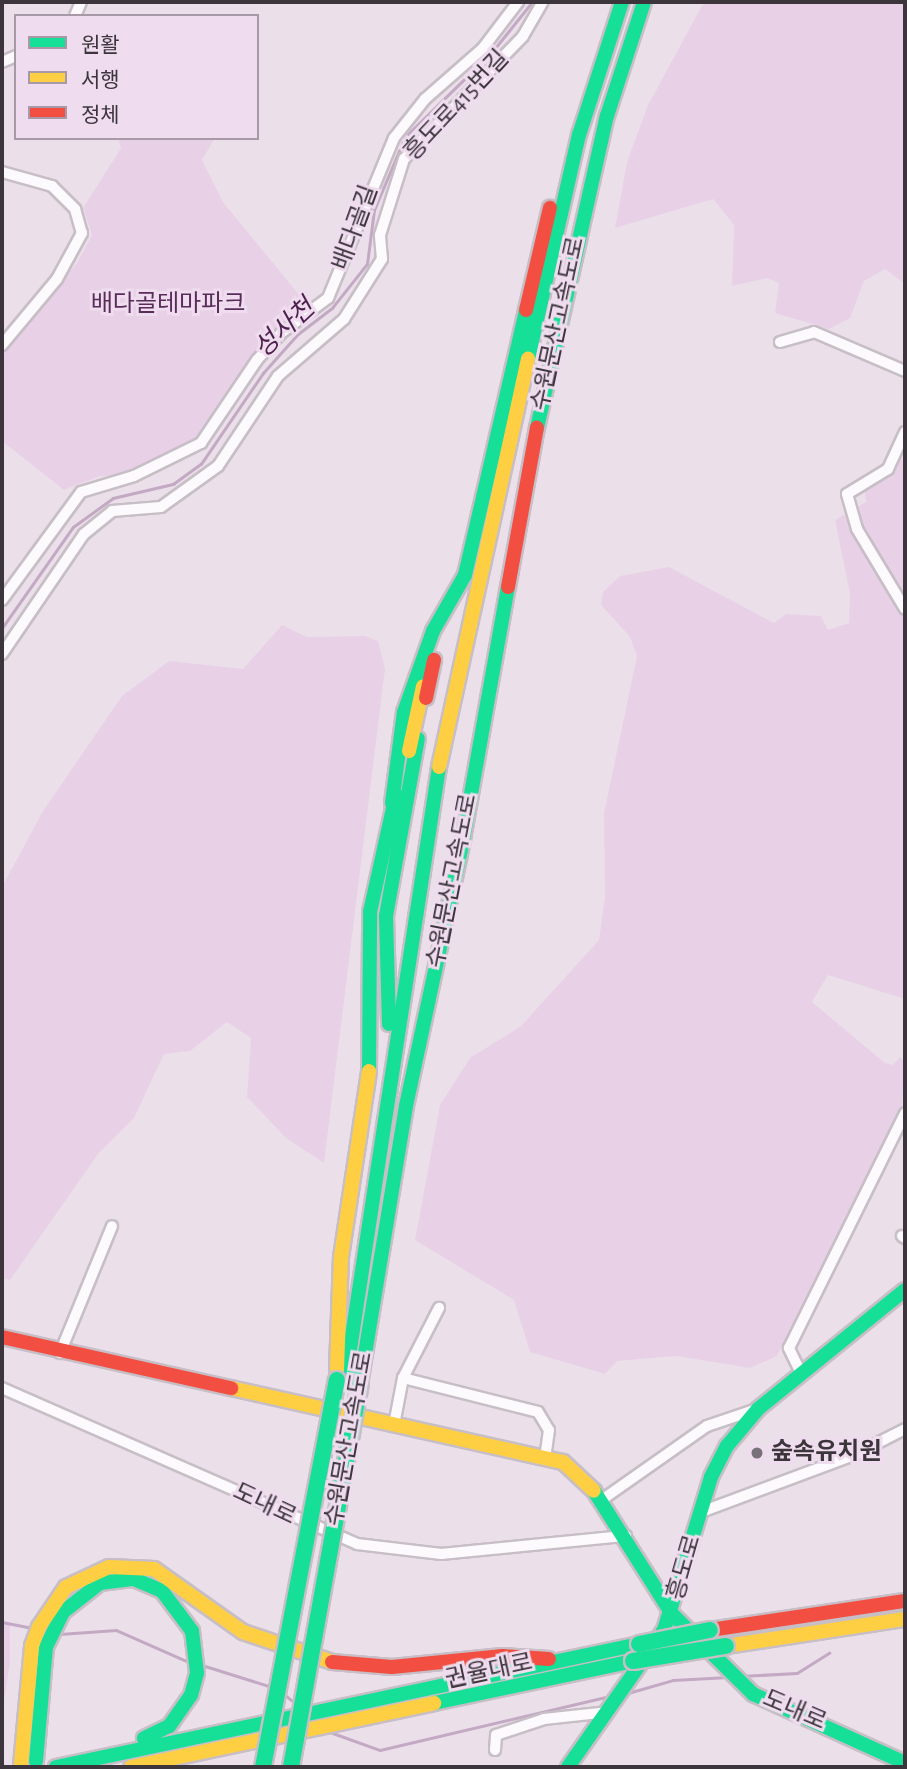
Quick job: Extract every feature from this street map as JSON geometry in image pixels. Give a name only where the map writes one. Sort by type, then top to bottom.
[{"type":"main road","name":"수원문산고속도로","points":[[273,1767],[347,1382],[463,839],[490,667],[562,311],[593,177],[644,2]]},
{"type":"main road","name":"수원문산고속도로","points":[[291,1767],[387,1084],[426,833],[468,619],[571,145],[620,6]]},
{"type":"main road","points":[[263,1767],[347,1382],[341,1257],[369,1090],[370,912],[392,803],[404,712],[433,631],[448,607],[470,557],[540,278]]},
{"type":"main road","points":[[387,1084],[386,916],[433,660],[392,803]]},
{"type":"main road","name":"흥도로","points":[[568,1767],[631,1683],[672,1614],[701,1512],[727,1446],[758,1409],[905,1290]]},
{"type":"main road","name":"도내로","points":[[2,1337],[60,1354],[563,1462],[603,1499],[672,1614],[753,1694],[905,1763]]},
{"type":"main road","points":[[28,1763],[39,1647],[56,1610],[86,1574],[127,1564],[154,1569],[243,1632],[319,1661],[392,1667],[502,1656],[549,1659]]},
{"type":"main road","points":[[56,1610],[100,1584],[134,1578],[162,1591],[192,1631],[197,1673],[191,1695],[169,1726],[155,1734],[62,1766]]},
{"type":"main road","points":[[790,1617],[905,1591]]},
{"type":"main road","points":[[790,1617],[905,1601]]},
{"type":"main road","name":"권율대로","points":[[62,1766],[549,1659],[790,1617]]},
{"type":"main road","points":[[788,1636],[905,1619]]},
{"type":"main road","points":[[788,1636],[905,1629]]},
{"type":"main road","name":"권율대로","points":[[212,1751],[351,1718],[633,1661],[788,1636]]},
{"type":"main road","points":[[131,1767],[212,1751]]},
{"type":"main road","points":[[183,1767],[212,1751]]},
{"type":"street","name":"배다골길","points":[[2,600],[81,492],[134,476],[201,443],[257,360],[281,333],[328,298],[394,138],[425,99],[483,48],[518,2]]},
{"type":"street","name":"흥도로415번길","points":[[4,651],[84,534],[112,511],[161,507],[218,466],[278,376],[344,319],[382,259],[380,235],[404,159],[523,36],[543,2]]},
{"type":"street","points":[[2,172],[51,186],[75,209],[82,233],[57,279],[2,345]]},
{"type":"street","points":[[780,342],[814,332],[905,370]]},
{"type":"street","points":[[905,432],[888,469],[847,494],[857,529],[905,609]]},
{"type":"street","points":[[801,1373],[789,1348],[905,1114]]},
{"type":"street","points":[[60,1354],[112,1226]]},
{"type":"street","points":[[394,1425],[403,1378],[439,1308]]},
{"type":"street","points":[[403,1378],[538,1412],[549,1430],[545,1457]]},
{"type":"street","name":"도내로","points":[[2,1388],[357,1544],[441,1554],[626,1536]]},
{"type":"street","points":[[603,1499],[708,1426],[758,1409]]},
{"type":"street","points":[[701,1512],[854,1455],[905,1429]]},
{"type":"street","points":[[495,1750],[496,1735],[544,1719],[611,1710]]},
{"type":"green space","points":[[704,2],[905,2],[905,284],[885,269],[864,281],[850,318],[829,329],[775,313],[779,283],[767,278],[732,286],[734,225],[713,199],[615,228],[627,162],[648,105]]},
{"type":"green space","name":"배다골테마파크","points":[[119,140],[214,140],[202,160],[223,202],[305,302],[275,328],[197,439],[134,476],[100,476],[64,490],[2,441],[2,355],[77,263],[92,235],[83,208],[121,148]]},
{"type":"green space","points":[[895,458],[905,460],[905,999],[828,975],[812,1002],[885,1063],[893,1065],[900,1057],[905,1062],[902,1108],[777,1356],[750,1368],[676,1356],[617,1361],[605,1374],[530,1352],[514,1300],[415,1240],[440,1105],[470,1058],[521,1026],[599,940],[605,896],[604,813],[637,656],[630,637],[601,605],[603,592],[620,576],[669,567],[774,623],[786,614],[821,616],[828,630],[849,623],[850,594],[835,520],[866,502],[864,484],[877,479],[881,464]]},
{"type":"green space","points":[[282,625],[307,637],[365,636],[378,641],[385,669],[324,1163],[286,1138],[247,1097],[251,1038],[227,1022],[190,1051],[164,1054],[134,1118],[98,1154],[10,1280],[2,1278],[2,887],[43,811],[122,696],[169,661],[243,669]]},
{"type":"green space","points":[[2,1624],[10,1624],[10,1663],[2,1713]]},
{"type":"waterway","name":"성사천","points":[[2,628],[73,527],[113,498],[173,484],[201,464],[263,373],[298,334],[332,308],[367,264],[374,210],[405,137],[492,52],[532,2]]},
{"type":"waterway","points":[[2,1622],[33,1628]]},
{"type":"waterway","points":[[60,1634],[116,1630],[189,1662]]},
{"type":"waterway","points":[[741,1676],[797,1673],[829,1653]]},
{"type":"waterway","points":[[202,1665],[272,1687]]},
{"type":"waterway","points":[[628,1693],[673,1680],[728,1677]]},
{"type":"waterway","points":[[284,1694],[295,1703]]},
{"type":"waterway","points":[[330,1732],[380,1750],[611,1696]]},
{"type":"traffic: fast","points":[[528,359],[579,135],[622,2]]},
{"type":"traffic: fast","points":[[537,428],[607,116],[644,2]]},
{"type":"traffic: fast","points":[[392,803],[404,712],[433,631],[465,575],[526,310]]},
{"type":"traffic: fast","points":[[360,1384],[406,1106],[463,839],[508,587]]},
{"type":"traffic: fast","points":[[389,1024],[386,916],[418,739]]},
{"type":"traffic: fast","points":[[345,1382],[439,767]]},
{"type":"traffic: fast","points":[[369,1071],[370,912],[396,795]]},
{"type":"traffic: fast","points":[[568,1767],[664,1630],[711,1477],[727,1446],[758,1409],[905,1290]]},
{"type":"traffic: fast","points":[[263,1767],[337,1380]]},
{"type":"traffic: fast","points":[[291,1767],[360,1384]]},
{"type":"traffic: fast","points":[[594,1491],[672,1614],[753,1694],[905,1763]]},
{"type":"traffic: fast","points":[[36,1761],[46,1647],[63,1612],[100,1583],[134,1579],[162,1591],[192,1631],[197,1673],[191,1695],[169,1726],[144,1738]]},
{"type":"traffic: fast","points":[[639,1644],[710,1630]]},
{"type":"traffic: fast","points":[[56,1767],[639,1644]]},
{"type":"traffic: fast","points":[[633,1661],[726,1646]]},
{"type":"traffic: fast","points":[[434,1703],[633,1661]]},
{"type":"traffic: slow","points":[[439,767],[528,359]]},
{"type":"traffic: slow","points":[[409,751],[423,686]]},
{"type":"traffic: slow","points":[[337,1370],[341,1257],[369,1071]]},
{"type":"traffic: slow","points":[[231,1388],[563,1462],[594,1491]]},
{"type":"traffic: slow","points":[[21,1765],[32,1646],[39,1627],[66,1587],[109,1567],[154,1569],[243,1632],[332,1662]]},
{"type":"traffic: slow","points":[[726,1646],[905,1619]]},
{"type":"traffic: slow","points":[[131,1767],[434,1703]]},
{"type":"traffic: jam","points":[[526,310],[550,208]]},
{"type":"traffic: jam","points":[[508,587],[537,428]]},
{"type":"traffic: jam","points":[[426,698],[434,660]]},
{"type":"traffic: jam","points":[[2,1337],[231,1388]]},
{"type":"traffic: jam","points":[[710,1630],[905,1601]]},
{"type":"traffic: jam","points":[[332,1662],[392,1667],[502,1656],[549,1659]]},
{"type":"place","name":"숲속유치원","points":[[757,1453]]}]
